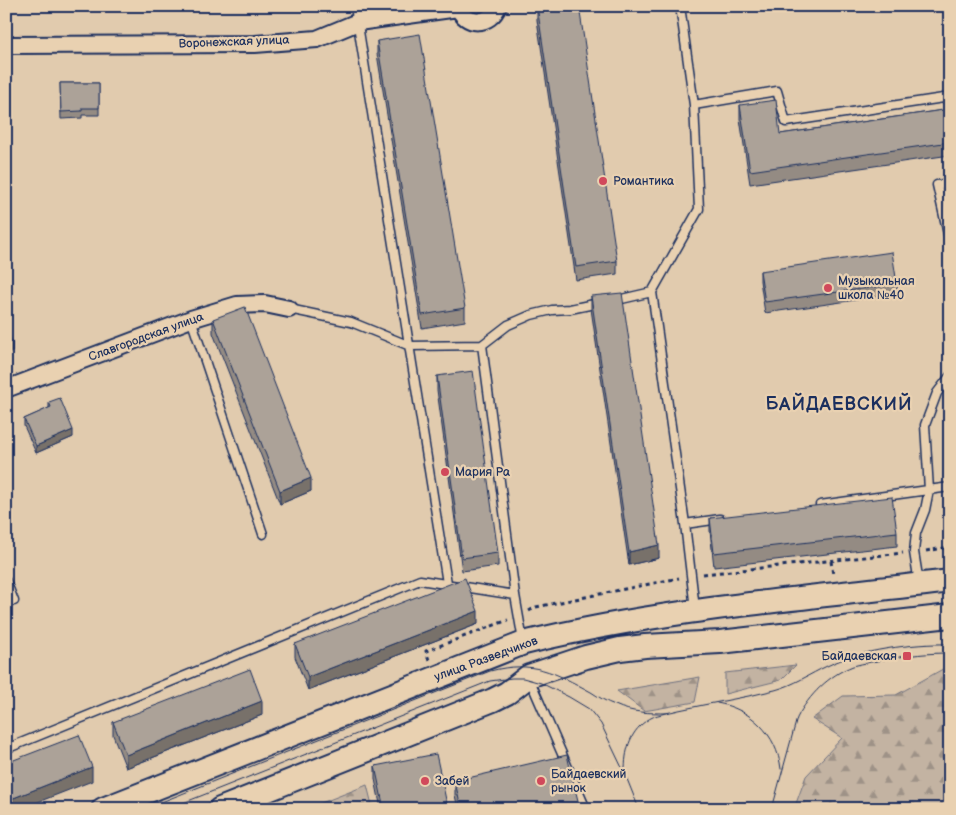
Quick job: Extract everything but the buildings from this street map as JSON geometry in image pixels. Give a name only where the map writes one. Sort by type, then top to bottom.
[{"type":"main road","name":"улица Разведчиков","points":[[103,809],[524,643],[573,631],[695,611],[950,581]]},
{"type":"main road","points":[[220,809],[493,700],[507,693],[529,676],[586,657],[636,647],[720,642],[950,616]]},
{"type":"street","name":"Воронежская улица","points":[[6,45],[255,44],[317,39],[357,14],[458,7],[465,17],[475,22],[486,20],[494,14],[498,6]]},
{"type":"street","name":"Славгородская улица","points":[[6,389],[191,319],[237,305],[265,304],[289,309]]},
{"type":"lane","points":[[680,6],[694,105],[699,209],[652,292],[685,524],[695,611]]},
{"type":"lane","points":[[357,14],[447,583]]},
{"type":"lane","points":[[694,105],[777,91],[786,122],[950,97]]},
{"type":"lane","points":[[950,183],[937,185],[950,243]]},
{"type":"lane","points":[[289,309],[352,322],[410,346],[482,345],[508,325],[531,315],[552,310],[570,310],[652,292]]},
{"type":"lane","points":[[191,319],[263,534]]},
{"type":"lane","points":[[482,345],[515,594],[524,643]]},
{"type":"lane","points":[[919,585],[914,552],[916,533],[925,510],[929,490],[925,424],[937,393],[950,376]]},
{"type":"lane","points":[[812,506],[950,487]]},
{"type":"lane","points":[[685,524],[724,519]]},
{"type":"lane","points":[[6,749],[420,580],[515,594]]},
{"type":"lane","points":[[6,581],[14,601]]},
{"type":"lane","points":[[529,676],[529,680],[586,809]]},
{"type":"green space","points":[[796,665],[781,680],[725,694],[725,673]]},
{"type":"green space","points":[[950,665],[950,809],[794,809],[806,776],[842,738],[812,719],[843,696],[896,695]]},
{"type":"green space","points":[[700,677],[695,702],[644,711],[617,691]]},
{"type":"green space","points":[[367,785],[373,809],[306,809]]},
{"type":"tram line","points":[[625,771],[627,750],[632,737],[640,726],[653,717],[782,688],[840,660],[871,652],[904,646],[950,644]]},
{"type":"tram line","points":[[772,809],[797,718],[807,701],[820,687],[828,680],[853,666],[911,655],[950,653]]},
{"type":"tram line","points":[[144,809],[490,671],[505,668],[519,667],[543,670],[566,679],[621,708],[641,712],[667,713]]},
{"type":"tram line","points":[[168,809],[490,681],[512,678],[523,678],[541,683],[589,709],[601,724],[625,774],[639,809]]},
{"type":"tram line","points":[[717,703],[741,711],[760,725],[774,745],[781,769]]},
{"type":"place","name":"Романтика","points":[[603,181]]},
{"type":"place","name":"Музыкальная школа №40","points":[[828,288]]},
{"type":"place","name":"Мария Ра","points":[[445,472]]},
{"type":"place","name":"Байдаевская","points":[[907,656]]},
{"type":"place","name":"Забей","points":[[425,781]]},
{"type":"place","name":"Байдаевский рынок","points":[[541,781]]},
{"type":"district","name":"БАЙДАЕВСКИЙ","points":[[839,404]]}]
